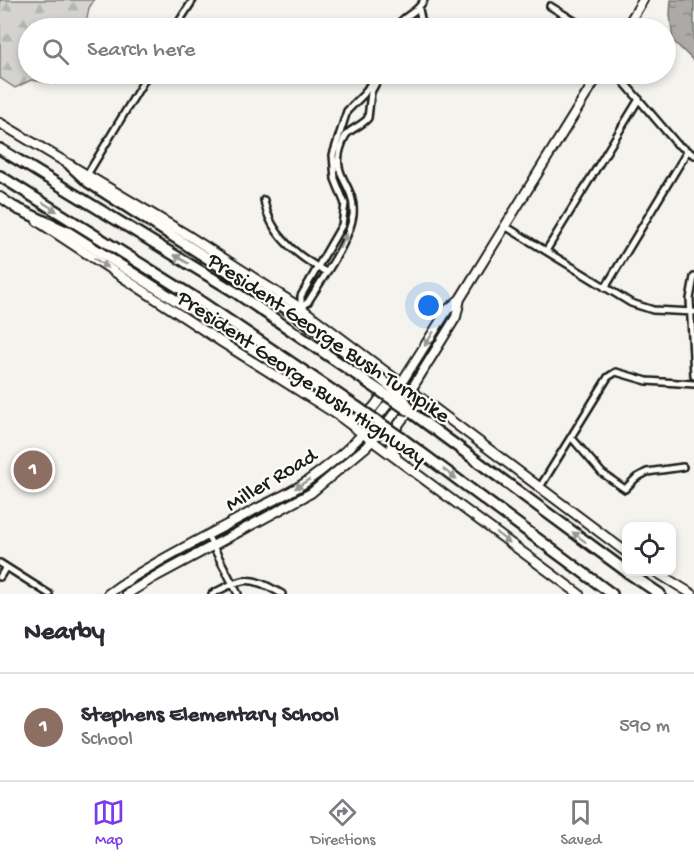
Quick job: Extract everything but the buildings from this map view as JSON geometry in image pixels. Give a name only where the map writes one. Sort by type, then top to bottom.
[{"type":"highway","name":"President George Bush Turnpike","points":[[0,149],[235,292],[416,415],[622,567]]},
{"type":"highway","points":[[71,166],[88,182],[298,316],[378,371],[402,396],[416,415]]},
{"type":"highway","name":"President George Bush Turnpike","points":[[0,176],[189,294],[357,407],[612,594]]},
{"type":"highway","points":[[16,208],[68,232],[292,374],[357,407]]},
{"type":"highway","name":"President George Bush Turnpike","points":[[634,576],[660,594]]},
{"type":"main road","points":[[632,18],[643,0]]},
{"type":"main road","name":"Miller Road","points":[[127,594],[311,493],[336,474],[372,440],[411,390],[456,316],[460,299],[593,84]]},
{"type":"main road","name":"President George Bush Highway","points":[[0,123],[189,236],[301,308],[378,371],[402,383],[622,548]]},
{"type":"main road","name":"President George Bush Highway","points":[[0,197],[213,337],[336,414],[579,594]]},
{"type":"main road","name":"Miller Road","points":[[108,594],[132,577],[304,483],[328,466],[363,433],[386,407],[448,309],[460,299]]},
{"type":"main road","points":[[336,414],[350,419],[360,419],[371,411],[385,391],[386,376],[378,371]]},
{"type":"main road","points":[[398,459],[392,445],[396,428],[412,409],[418,406],[436,409]]},
{"type":"main road","points":[[663,576],[692,594]]},
{"type":"street","points":[[182,18],[193,0]]},
{"type":"street","points":[[405,18],[419,9],[424,0]]},
{"type":"street","points":[[550,6],[570,18]]},
{"type":"street","points":[[419,9],[422,18]]},
{"type":"street","points":[[87,175],[142,84]]},
{"type":"street","points":[[301,308],[308,302],[346,238],[352,216],[351,194],[336,167],[333,155],[347,111],[372,84]]},
{"type":"street","points":[[301,308],[301,296],[342,225],[345,204],[335,179],[337,161],[346,135],[368,118],[371,92],[375,84]]},
{"type":"street","points":[[626,84],[670,136],[687,152],[694,155]]},
{"type":"street","points":[[546,251],[639,99]]},
{"type":"street","points":[[604,288],[687,152]]},
{"type":"street","points":[[264,200],[266,212],[273,226],[296,254],[326,272]]},
{"type":"street","points":[[505,226],[604,288],[642,308],[663,312],[692,312]]},
{"type":"street","points":[[694,277],[690,299],[694,376]]},
{"type":"street","points":[[540,487],[612,374],[621,373],[647,381],[694,384]]},
{"type":"street","points":[[571,437],[602,473],[625,489],[636,478],[647,472],[683,467]]},
{"type":"street","points":[[207,535],[238,594]]},
{"type":"street","points":[[0,563],[45,593]]},
{"type":"street","points":[[0,577],[6,567]]},
{"type":"street","points":[[212,594],[232,583],[250,579],[261,582],[282,594]]},
{"type":"green space","points":[[0,0],[94,0],[87,18],[18,18],[18,84],[23,84],[15,88],[0,78]]},
{"type":"water","points":[[671,0],[694,0],[694,61],[676,44],[676,18],[670,18]]},
{"type":"place","name":"Stephens Elementary School","points":[[33,470]]}]
